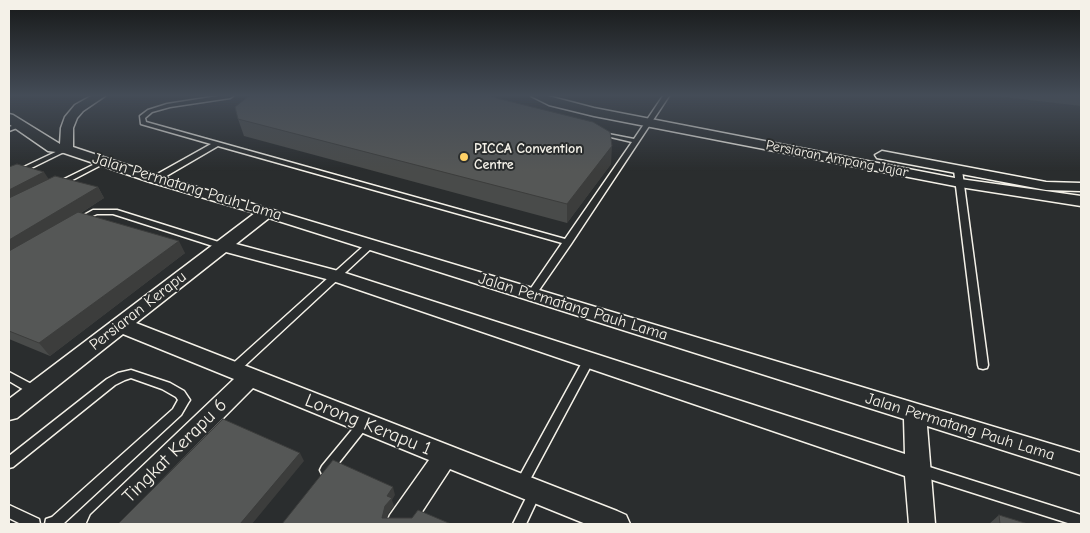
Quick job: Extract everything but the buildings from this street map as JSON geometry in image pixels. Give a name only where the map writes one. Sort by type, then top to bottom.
[{"type":"street","points":[[66,149],[67,128],[70,121]]},
{"type":"street","name":"Persiaran Ampang Jajar","points":[[672,121],[1081,201]]},
{"type":"street","name":"Jalan Permatang Pauh Lama","points":[[13,124],[53,148],[66,149],[155,179],[1081,464]]},
{"type":"street","name":"Persiaran Ampang Jajar","points":[[959,176],[1046,186],[1081,187]]},
{"type":"street","name":"Persiaran Kerapu","points":[[9,411],[267,212]]},
{"type":"street","points":[[222,246],[336,276],[917,469]]},
{"type":"street","name":"Lorong Kerapu 1","points":[[120,325],[617,524]]},
{"type":"street","name":"Tingkat Kerapu 6","points":[[100,524],[241,374]]},
{"type":"street","points":[[915,412],[917,469],[922,524]]},
{"type":"street","points":[[399,524],[445,456]]},
{"type":"lane","points":[[143,121],[143,123],[215,144],[568,242]]},
{"type":"lane","points":[[532,294],[649,121]]},
{"type":"lane","points":[[589,130],[636,141]]},
{"type":"lane","points":[[155,179],[215,144]]},
{"type":"lane","points":[[9,177],[66,149]]},
{"type":"lane","points":[[48,189],[103,162]]},
{"type":"lane","points":[[959,176],[983,365]]},
{"type":"lane","points":[[71,226],[96,212],[114,212],[222,246]]},
{"type":"lane","points":[[241,374],[336,276],[371,244]]},
{"type":"lane","points":[[520,524],[528,488],[589,360]]},
{"type":"lane","points":[[9,463],[110,382],[122,376],[131,374],[139,376],[166,386],[180,394],[184,400],[177,412],[55,523],[51,524]]},
{"type":"lane","points":[[9,376],[35,391]]},
{"type":"lane","points":[[317,481],[364,423]]},
{"type":"lane","points":[[917,469],[1081,521]]},
{"type":"lane","points":[[9,511],[34,524]]},
{"type":"place","name":"PICCA Convention Centre","points":[[464,157]]}]
